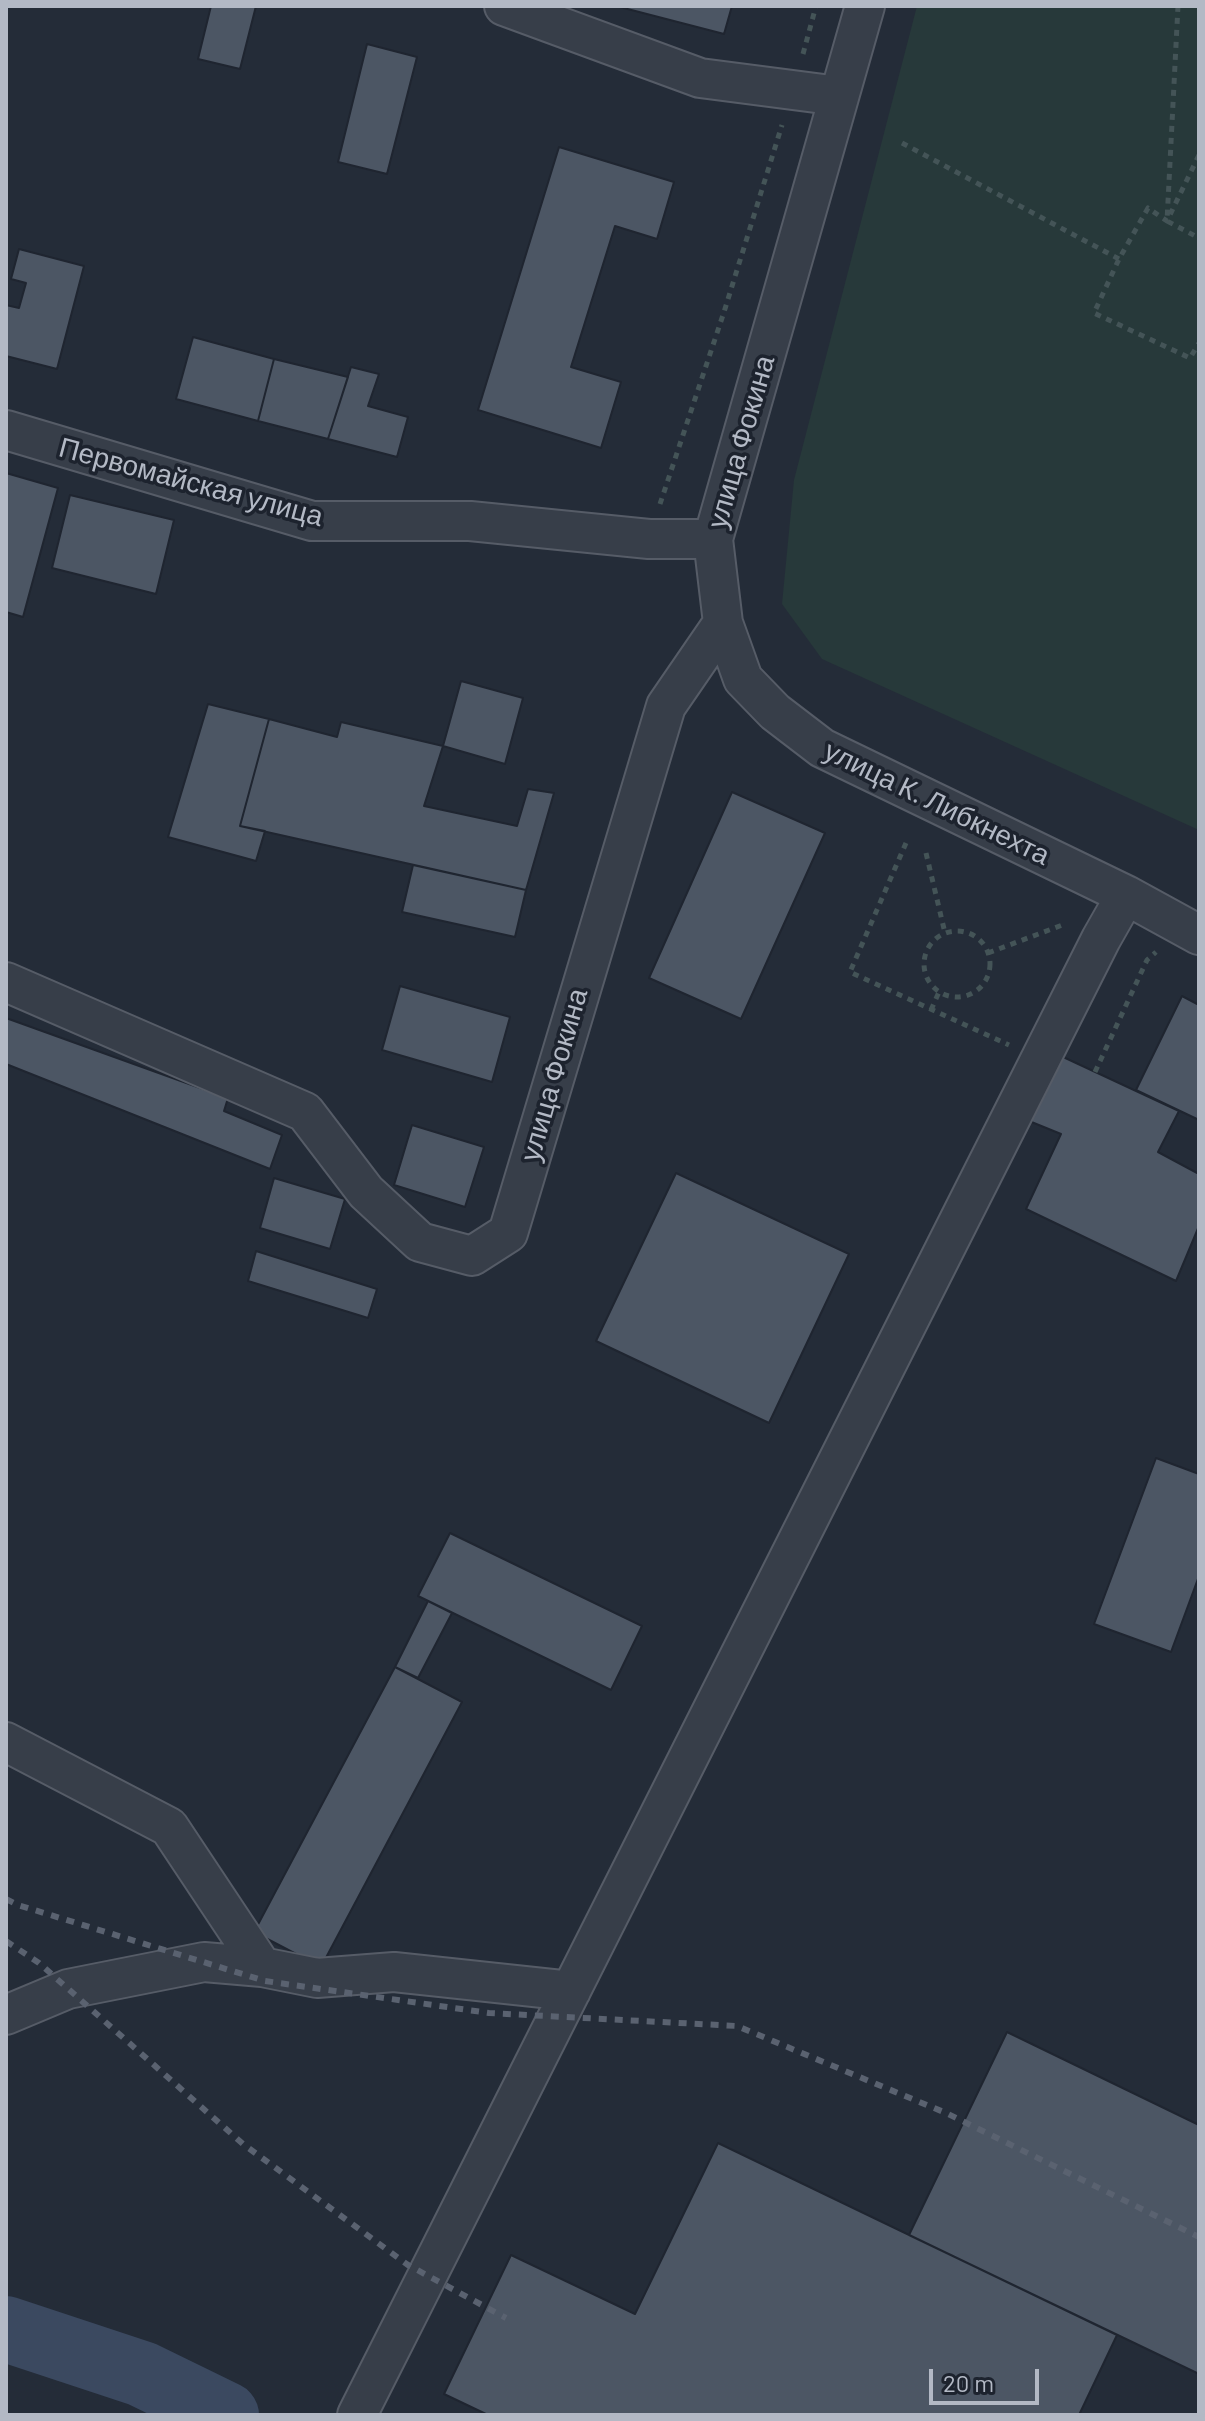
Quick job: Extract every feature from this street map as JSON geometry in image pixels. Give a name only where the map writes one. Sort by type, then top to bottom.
[{"type":"street","points":[[504,6],[700,78],[839,96]]},
{"type":"street","name":"улица Фокина","points":[[6,982],[305,1112],[366,1192],[420,1242],[472,1256],[508,1233],[666,706],[723,623],[713,539],[865,6]]},
{"type":"street","name":"Первомайская улица","points":[[6,430],[312,521],[470,521],[649,539],[713,539]]},
{"type":"street","name":"улица К. Либкнехта","points":[[723,623],[743,679],[775,712],[822,748],[1126,895],[1192,932]]},
{"type":"street","points":[[357,2415],[1027,1084],[1126,895]]},
{"type":"street","points":[[6,1742],[169,1827],[262,1967]]},
{"type":"street","points":[[6,2015],[68,1989],[204,1962],[262,1967],[317,1978],[394,1972],[571,1991]]},
{"type":"path","points":[[649,539],[753,224],[816,6]]},
{"type":"path","points":[[1167,221],[1178,6]]},
{"type":"path","points":[[902,143],[1119,259]]},
{"type":"path","points":[[1167,221],[1199,155]]},
{"type":"path","points":[[1199,238],[1148,208],[1119,259],[1094,313],[1190,358],[1199,343]]},
{"type":"path","points":[[906,843],[850,972],[1012,1046],[1018,1033]]},
{"type":"path","points":[[926,853],[945,933]]},
{"type":"path","points":[[988,953],[1068,923],[1062,937]]},
{"type":"path","points":[[1095,1072],[1147,960],[1192,932]]},
{"type":"path","points":[[945,933],[971,934],[988,953],[986,979],[978,990],[965,996],[952,997],[939,992],[925,973],[924,961],[935,940],[945,933]]},
{"type":"path","points":[[931,1010],[939,992]]},
{"type":"shaded area","points":[[917,6],[1199,6],[1199,830],[822,659],[782,604],[794,480]]},
{"type":"building","points":[[211,6],[256,6],[240,69],[198,59]]},
{"type":"building","points":[[616,6],[732,6],[724,34]]},
{"type":"building","points":[[367,44],[417,57],[387,174],[338,162]]},
{"type":"building","points":[[559,147],[674,182],[657,239],[615,226],[571,367],[621,382],[601,448],[478,410]]},
{"type":"building","points":[[19,249],[84,266],[57,369],[6,356],[6,305],[19,308],[26,283],[11,279]]},
{"type":"building","points":[[193,337],[274,359],[258,421],[176,399]]},
{"type":"building","points":[[274,359],[348,377],[328,439],[258,421]]},
{"type":"building","points":[[351,367],[379,374],[368,406],[408,417],[397,457],[328,439]]},
{"type":"building","points":[[6,473],[58,488],[23,617],[6,612]]},
{"type":"building","points":[[70,495],[174,520],[156,594],[52,568]]},
{"type":"building","points":[[461,681],[523,698],[505,764],[443,746]]},
{"type":"building","points":[[208,704],[269,719],[240,826],[265,831],[256,861],[168,837]]},
{"type":"building","points":[[269,719],[337,737],[341,722],[443,746],[424,806],[517,826],[528,789],[554,793],[526,890],[240,826]]},
{"type":"building","points":[[732,792],[825,833],[741,1019],[649,978]]},
{"type":"building","points":[[413,865],[526,890],[515,937],[402,912]]},
{"type":"building","points":[[400,986],[510,1017],[492,1082],[382,1050]]},
{"type":"building","points":[[1182,996],[1199,1005],[1199,1120],[1136,1090]]},
{"type":"building","points":[[6,1018],[228,1098],[224,1111],[282,1135],[270,1169],[6,1064]]},
{"type":"building","points":[[1061,1056],[1179,1111],[1158,1152],[1199,1174],[1199,1226],[1176,1281],[1026,1209],[1061,1134],[1029,1121]]},
{"type":"building","points":[[412,1125],[484,1147],[465,1207],[394,1185]]},
{"type":"building","points":[[676,1173],[849,1254],[769,1423],[596,1341]]},
{"type":"building","points":[[274,1178],[345,1199],[330,1249],[260,1228]]},
{"type":"building","points":[[256,1251],[377,1289],[368,1318],[248,1281]]},
{"type":"building","points":[[1156,1458],[1199,1474],[1199,1576],[1171,1652],[1094,1624]]},
{"type":"building","points":[[450,1533],[642,1626],[611,1690],[418,1596]]},
{"type":"building","points":[[428,1601],[452,1613],[418,1678],[395,1667]]},
{"type":"building","points":[[395,1667],[462,1702],[321,1967],[254,1932]]},
{"type":"building","points":[[1007,2032],[1199,2125],[1199,2374],[909,2235]]},
{"type":"building","points":[[718,2143],[1117,2335],[1079,2415],[488,2415],[444,2394],[511,2255],[635,2314]]},
{"type":"waterway","points":[[6,2329],[142,2374],[226,2415]]},
{"type":"railway","points":[[6,1899],[265,1981],[489,2013],[737,2026],[946,2113],[1199,2237]]},
{"type":"railway","points":[[6,1941],[39,1963],[243,2144],[408,2265],[506,2318]]}]
